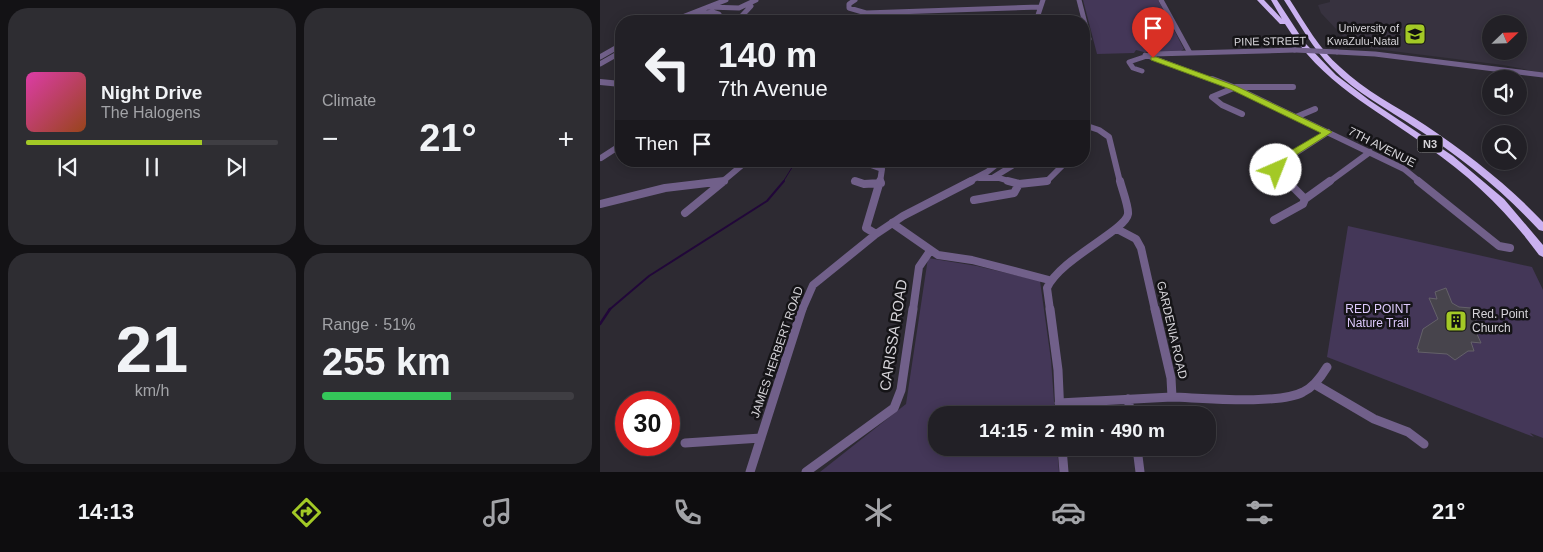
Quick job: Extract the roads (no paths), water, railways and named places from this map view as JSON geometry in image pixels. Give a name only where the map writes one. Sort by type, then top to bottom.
[{"type":"highway","points":[[1260,0],[1302,45]]},
{"type":"highway","name":"N3","points":[[1274,0],[1302,45],[1322,68],[1338,82],[1435,148],[1475,179],[1513,215],[1543,253]]},
{"type":"highway","name":"N3","points":[[1287,0],[1317,45],[1335,66],[1354,82],[1445,143],[1487,174],[1520,203],[1543,228]]},
{"type":"highway","points":[[1298,0],[1303,16],[1319,43],[1317,45]]},
{"type":"street","points":[[689,15],[726,0]]},
{"type":"street","points":[[855,0],[849,4],[849,8],[866,13],[1039,7]]},
{"type":"street","points":[[1037,15],[1043,0]]},
{"type":"street","points":[[1079,0],[1083,15]]},
{"type":"street","points":[[1162,0],[1190,53]]},
{"type":"street","points":[[734,13],[754,2]]},
{"type":"street","points":[[743,15],[754,2]]},
{"type":"street","points":[[708,8],[734,13],[746,12]]},
{"type":"street","points":[[700,14],[716,12],[719,15]]},
{"type":"street","points":[[600,56],[615,48]]},
{"type":"street","name":"PINE STREET","points":[[1155,56],[1295,50],[1375,54],[1543,74]]},
{"type":"street","points":[[600,64],[615,55]]},
{"type":"street","name":"7TH AVENUE","points":[[1142,71],[1132,68],[1129,63],[1145,55],[1155,56],[1233,87],[1370,152],[1410,173],[1488,238],[1499,246],[1510,248]]},
{"type":"street","points":[[600,82],[615,83]]},
{"type":"street","points":[[1242,114],[1222,105],[1212,97],[1233,87],[1292,87]]},
{"type":"street","points":[[1296,117],[1316,109]]},
{"type":"street","points":[[1059,404],[1058,370],[1047,288],[1049,280],[1058,271],[1117,229],[1124,222],[1128,214],[1109,138],[1100,130],[1090,127]]},
{"type":"street","points":[[1305,198],[1274,167],[1328,132]]},
{"type":"street","points":[[601,158],[615,149]]},
{"type":"street","points":[[1274,220],[1303,204],[1305,198],[1370,152]]},
{"type":"street","points":[[686,213],[740,167]]},
{"type":"street","points":[[876,167],[883,170],[881,183],[866,228],[876,234]]},
{"type":"street","name":"JAMES HERBERT ROAD","points":[[750,472],[808,292],[821,278],[892,223],[995,167]]},
{"type":"street","points":[[994,178],[1011,167]]},
{"type":"street","points":[[974,178],[994,178],[1019,184],[1033,184],[1048,180],[1061,167]]},
{"type":"street","points":[[600,204],[665,188],[724,181]]},
{"type":"street","points":[[855,181],[864,184],[881,183]]},
{"type":"street","points":[[974,200],[1014,193],[1019,184]]},
{"type":"street","points":[[892,223],[938,255],[972,260],[1049,280]]},
{"type":"street","name":"GARDENIA ROAD","points":[[1059,404],[1172,397],[1171,378],[1141,248],[1136,239],[1117,229]]},
{"type":"street","name":"CARISSA ROAD","points":[[806,472],[894,408],[901,390],[919,268],[930,251]]},
{"type":"street","points":[[1172,397],[1283,398],[1294,396],[1316,385],[1327,367]]},
{"type":"street","points":[[1316,385],[1374,419],[1408,432],[1424,444]]},
{"type":"street","points":[[1128,399],[1129,406]]},
{"type":"street","points":[[685,444],[761,438]]},
{"type":"street","points":[[1063,456],[1064,472]]},
{"type":"street","points":[[1138,456],[1140,472]]},
{"type":"waterway","points":[[783,182],[792,167]]},
{"type":"waterway","points":[[610,309],[649,276],[767,201],[784,181]]},
{"type":"waterway","points":[[600,324],[610,309]]},
{"type":"place","name":"University of KwaZulu-Natal","points":[[1415,34]]},
{"type":"place","name":"Red. Point Church","points":[[1456,321]]},
{"type":"park label","name":"RED POINT Nature Trail","points":[[1378,316]]}]
